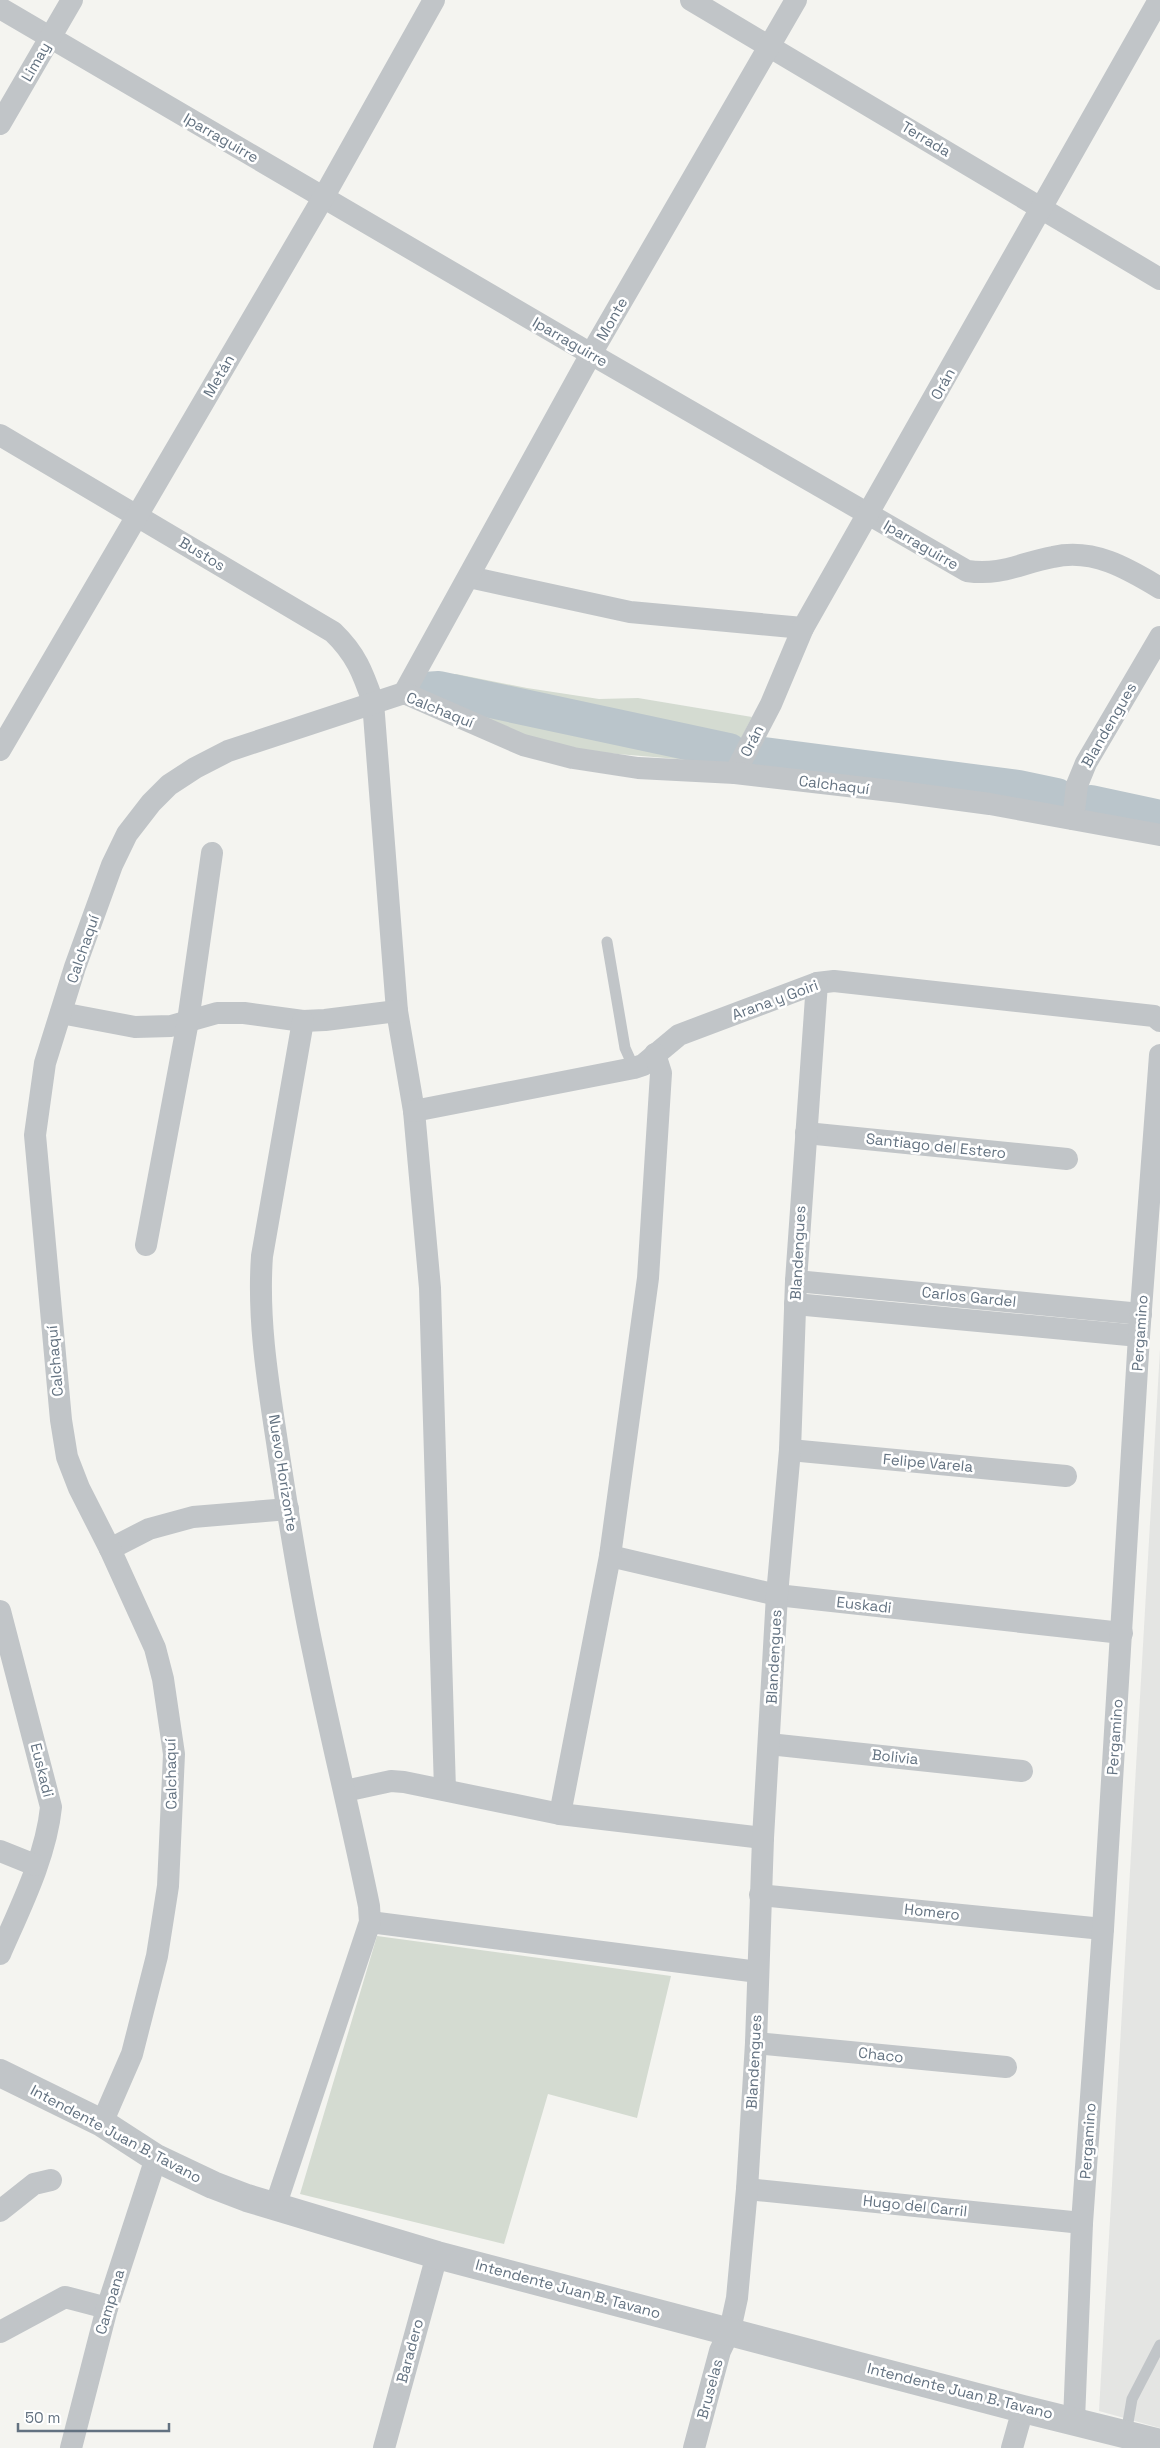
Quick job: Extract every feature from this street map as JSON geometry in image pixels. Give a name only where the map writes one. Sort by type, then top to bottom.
[{"type":"street","name":"Limay","points":[[0,124],[72,0]]},
{"type":"street","name":"Metán","points":[[0,750],[324,198],[434,0]]},
{"type":"street","name":"Terrada","points":[[691,0],[1160,279]]},
{"type":"street","name":"Monte","points":[[404,693],[591,354],[796,0]]},
{"type":"street","name":"Orán","points":[[735,773],[771,704],[803,628],[869,515],[1159,0]]},
{"type":"street","name":"Iparraguirre","points":[[0,8],[591,354],[967,571],[998,572],[1054,556],[1087,554],[1116,564],[1160,588]]},
{"type":"street","name":"Bustos","points":[[0,435],[333,632],[349,647],[360,665],[373,702],[397,1011],[414,1111],[430,1288],[445,1790]]},
{"type":"street","points":[[468,577],[630,612],[803,628]]},
{"type":"street","name":"Blandengues","points":[[1073,819],[1077,785],[1086,763],[1160,637]]},
{"type":"street","name":"Calchaquí","points":[[102,2124],[132,2054],[157,1956],[168,1886],[174,1754],[163,1679],[155,1648],[110,1549],[79,1488],[67,1457],[60,1420],[35,1136],[45,1063],[75,967],[112,865],[127,834],[151,803],[169,785],[195,768],[228,751],[404,693],[523,745],[564,756],[638,768],[735,773],[990,804],[1160,834]]},
{"type":"street","points":[[146,1244],[188,1021],[212,853]]},
{"type":"street","name":"Arana y Goiri","points":[[414,1111],[634,1068],[680,1035],[817,983],[834,980],[1157,1018]]},
{"type":"street","name":"Blandengues","points":[[730,2330],[737,2298],[747,2188],[756,2043],[762,1838],[777,1596],[790,1450],[796,1281],[817,983]]},
{"type":"street","points":[[62,1013],[135,1027],[170,1026],[217,1013],[244,1013],[304,1021],[397,1011]]},
{"type":"street","name":"Nuevo Horizonte","points":[[304,1021],[262,1256],[260,1286],[266,1366],[288,1509],[314,1655],[370,1906],[370,1922]]},
{"type":"street","points":[[560,1814],[610,1556],[648,1278],[661,1073],[655,1054]]},
{"type":"street","name":"Pergamino","points":[[1074,2420],[1082,2223],[1104,1929],[1140,1325],[1160,1055]]},
{"type":"street","name":"Santiago del Estero","points":[[806,1133],[1067,1159]]},
{"type":"street","name":"Carlos Gardel","points":[[796,1281],[1140,1325]]},
{"type":"street","name":"Carlos Gardel","points":[[795,1304],[1140,1325]]},
{"type":"street","name":"Felipe Varela","points":[[790,1450],[1066,1476]]},
{"type":"street","points":[[110,1549],[149,1529],[193,1517],[288,1509]]},
{"type":"street","name":"Euskadi","points":[[610,1556],[777,1596],[1122,1633]]},
{"type":"street","name":"Euskadi","points":[[0,1611],[3,1639],[51,1807],[49,1824],[36,1865],[0,1954]]},
{"type":"street","name":"Bolivia","points":[[769,1744],[1022,1771]]},
{"type":"street","points":[[345,1791],[391,1781],[445,1790],[560,1814],[762,1838]]},
{"type":"street","points":[[0,1851],[36,1865]]},
{"type":"street","name":"Homero","points":[[760,1895],[1104,1929]]},
{"type":"street","points":[[275,2207],[370,1922],[758,1972]]},
{"type":"street","name":"Chaco","points":[[756,2043],[1006,2068]]},
{"type":"street","name":"Intendente Juan B. Tavano","points":[[0,2073],[102,2124],[156,2158],[213,2185],[275,2207],[437,2254],[1023,2409],[1160,2442]]},
{"type":"street","name":"Campana","points":[[71,2448],[107,2308],[156,2158]]},
{"type":"street","points":[[0,2211],[34,2184],[51,2180]]},
{"type":"street","name":"Hugo del Carril","points":[[747,2188],[1082,2223]]},
{"type":"street","name":"Baradero","points":[[384,2448],[437,2254]]},
{"type":"street","points":[[0,2332],[65,2297],[107,2308]]},
{"type":"street","name":"Bruselas","points":[[694,2448],[720,2351],[730,2330]]},
{"type":"street","points":[[1012,2448],[1023,2409]]},
{"type":"lane","points":[[607,942],[625,1048],[634,1068]]},
{"type":"lane","points":[[1126,2434],[1132,2399],[1160,2345]]},
{"type":"shaded area","points":[[456,674],[527,688],[599,699],[638,698],[752,717],[731,759],[714,762],[569,750],[504,729],[430,695],[427,681]]},
{"type":"shaded area","points":[[1160,1349],[1160,2428],[1099,2411]]},
{"type":"shaded area","points":[[377,1936],[671,1976],[637,2118],[548,2094],[504,2244],[300,2194]]},
{"type":"waterway","points":[[424,690],[439,689],[729,751]]},
{"type":"waterway","points":[[764,755],[1019,788],[1057,796]]},
{"type":"waterway","points":[[1091,803],[1160,818]]}]
